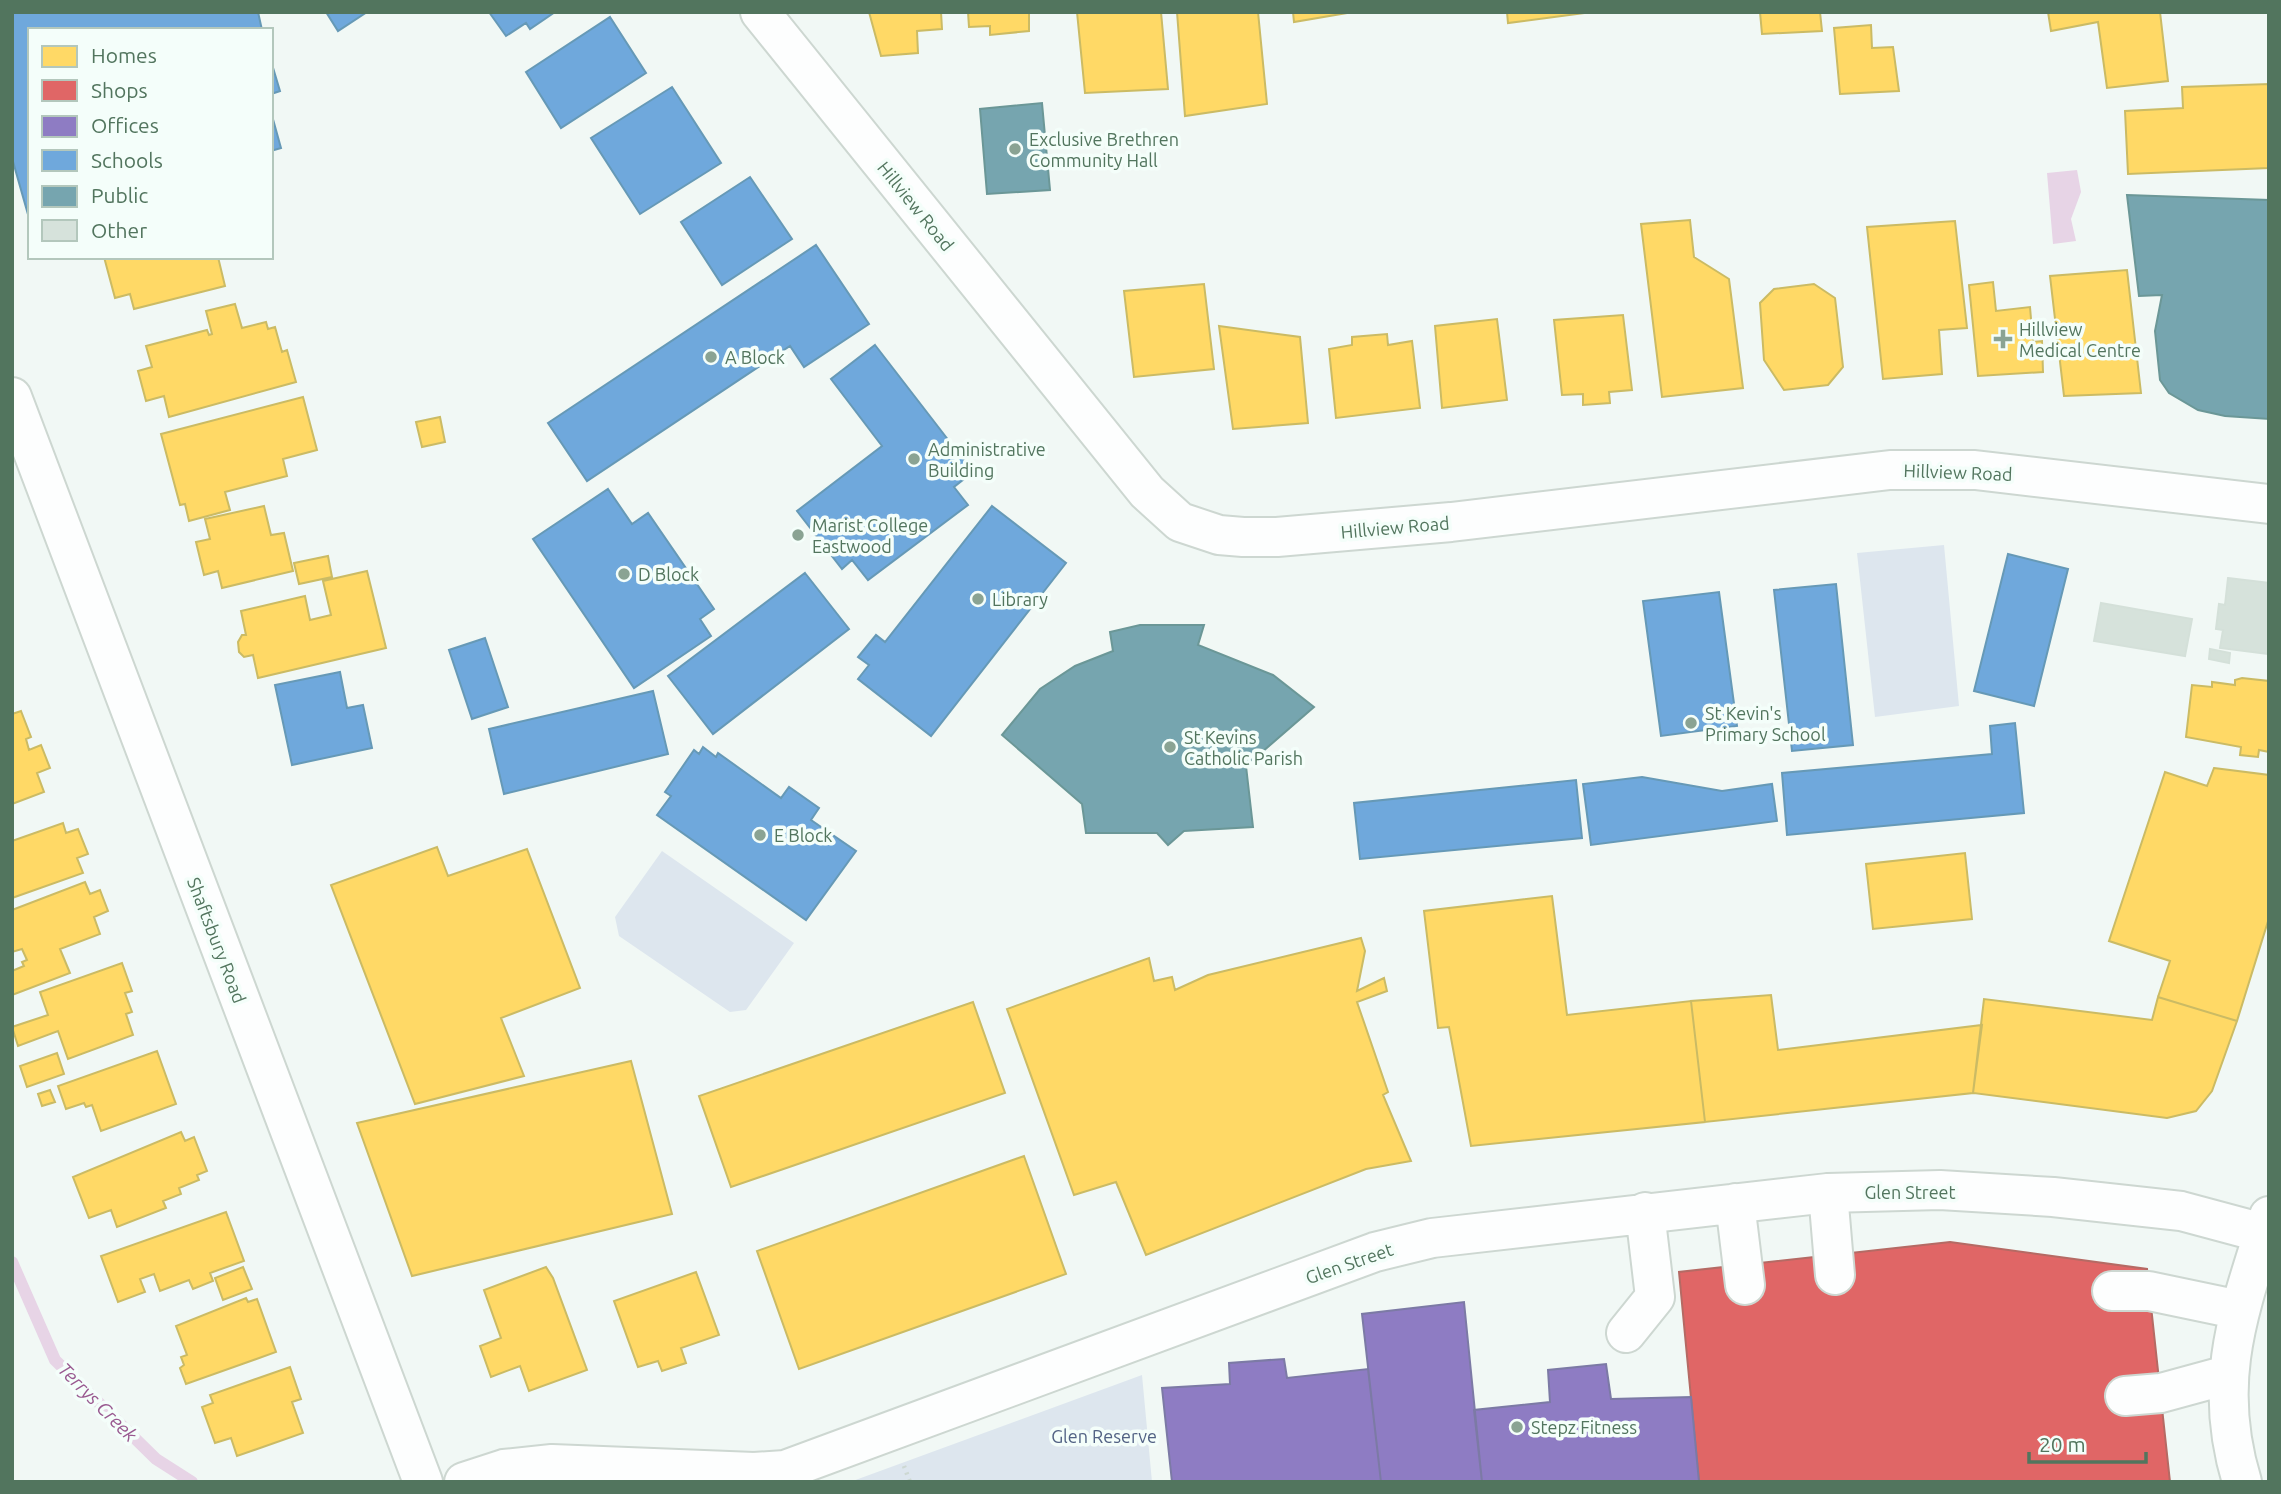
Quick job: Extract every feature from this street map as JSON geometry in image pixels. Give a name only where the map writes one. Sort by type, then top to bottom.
[{"type":"street","name":"Hillview Road","points":[[760,12],[1147,492],[1180,522],[1195,530],[1219,536],[1277,537],[1451,522],[1890,470],[1975,470],[2269,504]]},
{"type":"street","name":"Shaftsbury Road","points":[[12,397],[423,1482]]},
{"type":"street","name":"Glen Street","points":[[464,1482],[504,1469],[552,1464],[754,1472],[785,1470],[1375,1252],[1432,1238],[1828,1193],[1940,1190],[2053,1197],[2181,1211],[2266,1224]]},
{"type":"street","points":[[1828,1193],[1835,1275]]},
{"type":"street","points":[[1735,1203],[1745,1285]]},
{"type":"street","points":[[1626,1333],[1655,1297],[1645,1212]]},
{"type":"street","points":[[2242,1482],[2231,1441],[2227,1375],[2240,1310],[2266,1224]]},
{"type":"street","points":[[2112,1290],[2149,1290],[2240,1310]]},
{"type":"street","points":[[2125,1396],[2161,1393],[2227,1375]]},
{"type":"green space","points":[[1944,545],[1959,706],[1875,717],[1857,553]]},
{"type":"green space","points":[[662,851],[794,943],[746,1010],[730,1012],[619,936],[615,917]]},
{"type":"green space","name":"Glen Reserve","points":[[1142,1375],[1152,1482],[850,1482]]},
{"type":"shaded area","points":[[2077,170],[2081,192],[2071,219],[2076,241],[2053,244],[2047,173]]},
{"type":"building: Homes","points":[[869,12],[941,12],[942,29],[917,31],[918,53],[881,56]]},
{"type":"building: Homes","points":[[968,12],[1034,12],[1029,13],[1029,31],[990,35],[990,26],[969,27]]},
{"type":"building: Homes","points":[[1077,12],[1161,12],[1168,89],[1085,93]]},
{"type":"building: Homes","points":[[1177,12],[1258,12],[1267,104],[1185,116]]},
{"type":"building: Homes","points":[[1293,12],[1353,12],[1294,22]]},
{"type":"building: Homes","points":[[1507,12],[1592,12],[1508,23]]},
{"type":"building: Homes","points":[[1760,12],[1820,12],[1822,31],[1762,34]]},
{"type":"building: Homes","points":[[2048,12],[2160,12],[2168,81],[2107,88],[2098,22],[2051,31]]},
{"type":"building: Homes","points":[[1871,25],[1872,48],[1893,47],[1899,91],[1840,94],[1834,28]]},
{"type":"building: Homes","points":[[2269,84],[2269,168],[2128,174],[2125,111],[2183,108],[2182,87]]},
{"type":"building: Homes","points":[[1690,220],[1694,257],[1729,279],[1743,388],[1662,397],[1641,224]]},
{"type":"building: Homes","points":[[1955,221],[1967,328],[1939,330],[1942,374],[1883,379],[1867,227]]},
{"type":"building: Homes","points":[[105,259],[218,259],[225,286],[134,309],[130,294],[115,298]]},
{"type":"building: Homes","points":[[2127,270],[2141,393],[2064,396],[2050,276]]},
{"type":"building: Homes","points":[[1993,282],[1996,311],[2030,307],[2033,342],[2042,341],[2043,372],[1978,376],[1969,285]]},
{"type":"building: Homes","points":[[1204,284],[1214,369],[1134,377],[1124,291]]},
{"type":"building: Homes","points":[[1814,284],[1835,298],[1843,367],[1828,385],[1784,390],[1764,360],[1760,303],[1774,289]]},
{"type":"building: Homes","points":[[235,304],[242,328],[266,322],[268,329],[275,327],[282,352],[287,350],[296,382],[169,417],[164,396],[146,401],[138,371],[152,367],[146,346],[207,330],[209,335],[212,334],[206,311]]},
{"type":"building: Homes","points":[[1623,315],[1632,390],[1609,392],[1610,403],[1583,405],[1583,394],[1562,395],[1554,320]]},
{"type":"building: Homes","points":[[1497,319],[1507,400],[1442,408],[1435,326]]},
{"type":"building: Homes","points":[[1219,326],[1300,337],[1308,423],[1233,429]]},
{"type":"building: Homes","points":[[1387,334],[1388,345],[1412,341],[1420,408],[1336,418],[1329,349],[1352,345],[1352,337]]},
{"type":"building: Homes","points":[[303,397],[317,450],[283,459],[287,476],[225,492],[230,510],[189,521],[185,504],[180,505],[161,434]]},
{"type":"building: Homes","points":[[440,417],[445,442],[422,447],[416,422]]},
{"type":"building: Homes","points":[[264,506],[271,535],[284,533],[293,571],[222,588],[218,571],[204,575],[196,542],[210,539],[205,519]]},
{"type":"building: Homes","points":[[328,556],[332,577],[299,584],[294,563]]},
{"type":"building: Homes","points":[[367,571],[386,648],[258,678],[253,655],[244,657],[239,652],[238,642],[242,635],[246,635],[241,611],[305,596],[310,620],[331,615],[323,581]]},
{"type":"building: Homes","points":[[2242,678],[2269,681],[2269,752],[2259,750],[2258,757],[2240,755],[2241,747],[2186,737],[2192,685],[2212,687],[2212,682],[2235,685],[2235,680]]},
{"type":"building: Homes","points":[[21,711],[31,737],[26,739],[29,750],[41,745],[50,768],[37,773],[44,792],[12,804],[12,714]]},
{"type":"building: Homes","points":[[2214,768],[2269,775],[2269,918],[2237,1021],[2158,997],[2170,961],[2109,941],[2165,772],[2207,786]]},
{"type":"building: Homes","points":[[63,823],[66,833],[78,829],[88,854],[77,858],[83,873],[12,898],[12,841]]},
{"type":"building: Homes","points":[[437,847],[448,876],[527,849],[580,988],[501,1018],[524,1076],[415,1104],[331,885]]},
{"type":"building: Homes","points":[[1965,853],[1972,919],[1873,929],[1866,864]]},
{"type":"building: Homes","points":[[85,882],[90,894],[100,890],[108,911],[94,917],[100,934],[60,949],[70,973],[12,995],[12,971],[24,966],[22,962],[27,960],[22,949],[12,952],[12,910]]},
{"type":"building: Homes","points":[[1552,896],[1567,1015],[1691,1001],[1705,1122],[1471,1146],[1449,1027],[1438,1028],[1424,911]]},
{"type":"building: Homes","points":[[1361,938],[1365,951],[1357,991],[1384,978],[1387,991],[1357,1002],[1388,1092],[1383,1095],[1411,1161],[1366,1169],[1146,1255],[1116,1182],[1074,1195],[1007,1009],[1149,958],[1154,981],[1172,977],[1175,990],[1208,975]]},
{"type":"building: Homes","points":[[122,963],[132,991],[125,993],[132,1012],[126,1014],[133,1035],[68,1059],[58,1031],[18,1046],[12,1027],[48,1015],[40,992]]},
{"type":"building: Homes","points":[[1771,995],[1778,1050],[1982,1025],[1973,1093],[1705,1122],[1691,1001]]},
{"type":"building: Homes","points":[[2158,997],[2237,1021],[2212,1091],[2196,1111],[2167,1118],[1973,1093],[1984,999],[2152,1020]]},
{"type":"building: Homes","points":[[973,1002],[1005,1093],[731,1187],[699,1096]]},
{"type":"building: Homes","points":[[157,1051],[176,1104],[101,1131],[92,1105],[86,1107],[84,1103],[66,1109],[58,1086]]},
{"type":"building: Homes","points":[[57,1053],[64,1074],[27,1087],[20,1066]]},
{"type":"building: Homes","points":[[631,1061],[672,1214],[412,1276],[357,1123]]},
{"type":"building: Homes","points":[[50,1090],[55,1102],[42,1106],[38,1094]]},
{"type":"building: Homes","points":[[181,1132],[185,1141],[194,1137],[207,1171],[197,1175],[199,1180],[179,1188],[181,1194],[163,1201],[166,1208],[117,1227],[111,1210],[89,1218],[73,1177]]},
{"type":"building: Homes","points":[[1024,1156],[1066,1274],[799,1369],[757,1251]]},
{"type":"building: Homes","points":[[226,1212],[244,1261],[210,1273],[213,1281],[193,1289],[189,1280],[160,1291],[154,1274],[140,1279],[145,1292],[118,1302],[101,1256]]},
{"type":"building: Homes","points":[[243,1267],[252,1289],[223,1300],[215,1278]]},
{"type":"building: Homes","points":[[546,1267],[553,1278],[587,1370],[529,1391],[520,1366],[491,1377],[480,1346],[501,1338],[484,1290]]},
{"type":"building: Homes","points":[[696,1272],[719,1335],[681,1348],[686,1363],[662,1371],[658,1361],[638,1367],[614,1301]]},
{"type":"building: Homes","points":[[246,1298],[248,1302],[257,1299],[276,1352],[186,1384],[180,1368],[184,1365],[181,1357],[187,1355],[176,1326]]},
{"type":"building: Homes","points":[[290,1367],[301,1399],[292,1402],[303,1433],[237,1456],[231,1438],[215,1443],[202,1407],[213,1403],[210,1395]]},
{"type":"building: Shops","points":[[1950,1242],[2147,1269],[2170,1482],[1699,1482],[1679,1272]]},
{"type":"building: Offices","points":[[1464,1302],[1482,1482],[1381,1482],[1362,1314]]},
{"type":"building: Offices","points":[[1284,1359],[1287,1378],[1368,1369],[1381,1482],[1172,1482],[1162,1388],[1230,1384],[1229,1363]]},
{"type":"building: Offices","points":[[1606,1364],[1611,1399],[1691,1397],[1699,1482],[1482,1482],[1474,1410],[1550,1402],[1548,1370]]},
{"type":"building: Schools","points":[[12,12],[258,12],[262,28],[28,28],[28,214],[12,158]]},
{"type":"building: Schools","points":[[326,12],[367,12],[338,31]]},
{"type":"building: Schools","points":[[489,12],[555,12],[530,29],[526,23],[506,36]]},
{"type":"building: Schools","points":[[610,17],[646,73],[561,128],[526,72]]},
{"type":"building: Schools","points":[[273,68],[280,91],[273,93]]},
{"type":"building: Schools","points":[[672,87],[721,163],[640,214],[591,138]]},
{"type":"building: Schools","points":[[273,119],[281,148],[273,150]]},
{"type":"building: Schools","points":[[750,177],[792,239],[722,285],[681,222]]},
{"type":"building: Schools","name":"A Block","points":[[816,245],[869,324],[804,367],[790,346],[587,481],[548,423]]},
{"type":"building: Schools","name":"Administrative Building","points":[[875,345],[973,472],[954,487],[968,505],[868,580],[852,560],[842,569],[797,511],[882,446],[831,379]]},
{"type":"building: Schools","name":"D Block","points":[[608,489],[632,524],[648,513],[714,609],[700,619],[711,636],[634,688],[533,539]]},
{"type":"building: Schools","name":"Library","points":[[992,506],[1066,563],[931,736],[858,679],[869,665],[858,657],[876,635],[885,642]]},
{"type":"building: Schools","points":[[2008,554],[2068,569],[2034,706],[1974,691]]},
{"type":"building: Schools","points":[[805,573],[849,629],[713,734],[668,676]]},
{"type":"building: Schools","points":[[1836,584],[1853,745],[1792,751],[1774,590]]},
{"type":"building: Schools","points":[[1719,592],[1737,726],[1661,736],[1643,601]]},
{"type":"building: Schools","points":[[485,638],[508,707],[472,719],[449,650]]},
{"type":"building: Schools","points":[[340,672],[347,708],[363,705],[372,748],[292,765],[275,685]]},
{"type":"building: Schools","points":[[653,691],[668,754],[504,794],[489,729]]},
{"type":"building: Schools","points":[[2015,723],[2024,813],[1787,835],[1782,773],[1992,754],[1990,726]]},
{"type":"building: Schools","name":"E Block","points":[[703,747],[716,757],[718,753],[781,798],[789,787],[819,808],[811,820],[856,851],[806,920],[657,815],[671,796],[665,792],[694,750],[699,754]]},
{"type":"building: Schools","points":[[1642,777],[1722,791],[1772,784],[1777,821],[1591,845],[1583,784]]},
{"type":"building: Schools","points":[[1576,780],[1582,838],[1360,859],[1354,803]]},
{"type":"building: Public","name":"Exclusive Brethren Community Hall","points":[[1042,103],[1050,190],[987,194],[980,109]]},
{"type":"building: Public","points":[[2127,195],[2269,200],[2269,419],[2225,416],[2198,410],[2169,393],[2160,380],[2155,331],[2162,295],[2139,296]]},
{"type":"building: Public","points":[[1140,625],[1204,625],[1198,645],[1273,675],[1314,707],[1246,766],[1253,827],[1184,831],[1168,845],[1157,833],[1086,833],[1082,804],[1002,735],[1040,689],[1075,666],[1113,651],[1110,632]]},
{"type":"building: Other","points":[[2228,578],[2269,583],[2269,654],[2220,648],[2223,630],[2216,629],[2219,604],[2225,605]]},
{"type":"building: Other","points":[[2101,603],[2192,619],[2185,656],[2094,641]]},
{"type":"building: Other","points":[[2210,649],[2230,653],[2229,663],[2209,659]]},
{"type":"waterway","name":"Terrys Creek","points":[[12,1262],[55,1360],[156,1459],[192,1482]]},
{"type":"place","name":"Exclusive Brethren Community Hall","points":[[1015,149]]},
{"type":"place","name":"Hillview Medical Centre","points":[[2003,339]]},
{"type":"place","name":"A Block","points":[[711,357]]},
{"type":"place","name":"Administrative Building","points":[[914,459]]},
{"type":"place","name":"Marist College Eastwood","points":[[798,535]]},
{"type":"place","name":"D Block","points":[[624,574]]},
{"type":"place","name":"Library","points":[[978,599]]},
{"type":"place","name":"St Kevin's Primary School","points":[[1691,723]]},
{"type":"place","name":"St Kevins Catholic Parish","points":[[1170,747]]},
{"type":"place","name":"E Block","points":[[760,835]]},
{"type":"place","name":"Stepz Fitness","points":[[1517,1427]]}]
